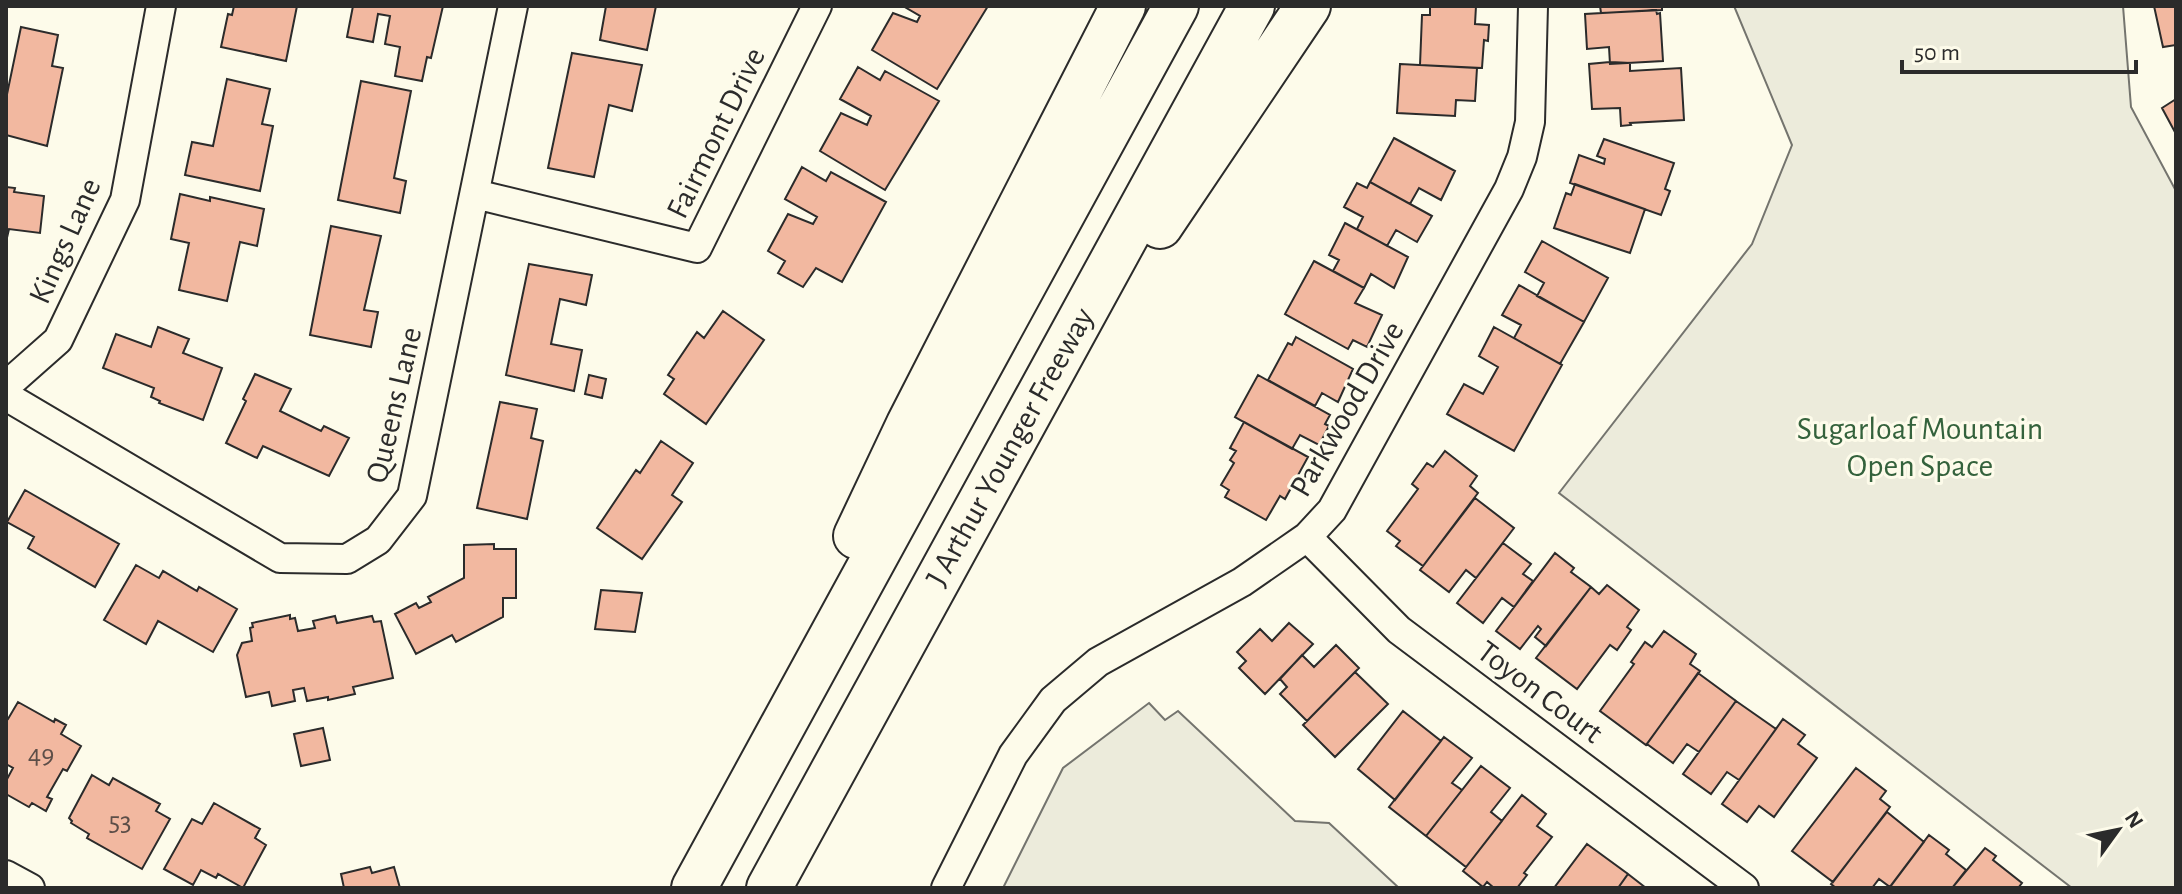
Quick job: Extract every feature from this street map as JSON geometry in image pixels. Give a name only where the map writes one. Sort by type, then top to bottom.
[{"type":"highway","points":[[693,888],[909,424],[1123,6]]},
{"type":"highway","name":"J Arthur Younger Freeway","points":[[693,888],[1176,6]]},
{"type":"highway","name":"J Arthur Younger Freeway","points":[[769,888],[1252,6]]},
{"type":"highway","points":[[1015,439],[1308,6]]},
{"type":"street","name":"Kings Lane","points":[[6,386],[58,340],[125,200],[161,6]]},
{"type":"street","name":"Queens Lane","points":[[6,396],[280,558],[347,559],[378,540],[412,496],[513,6]]},
{"type":"street","name":"Fairmont Drive","points":[[475,194],[697,248],[817,6]]},
{"type":"street","name":"Parkwood Drive","points":[[946,888],[1013,755],[1053,700],[1098,662],[1242,582],[1307,537],[1332,510],[1509,189],[1522,157],[1530,122],[1533,6]]},
{"type":"street","name":"Toyon Court","points":[[1307,537],[1399,630],[1744,888]]},
{"type":"street","points":[[6,875],[30,888]]},
{"type":"green space","name":"Sugarloaf Mountain Open Space","points":[[1734,6],[2123,6],[2131,107],[2176,191],[2176,888],[2072,888],[1559,493],[1752,244],[1792,145]]},
{"type":"green space","points":[[1149,703],[1165,720],[1178,711],[1295,821],[1329,823],[1399,888],[1003,888],[1063,768]]},
{"type":"building","points":[[234,6],[297,6],[286,61],[221,47],[228,14],[232,15]]},
{"type":"building","points":[[353,6],[443,6],[431,58],[427,57],[422,81],[395,76],[400,47],[385,44],[390,16],[378,14],[373,42],[347,37]]},
{"type":"building","points":[[606,6],[656,6],[647,50],[600,40]]},
{"type":"building","points":[[903,6],[988,6],[937,89],[872,50],[893,13],[917,22],[920,16]]},
{"type":"building","points":[[1430,6],[1476,6],[1475,24],[1489,25],[1488,41],[1484,40],[1482,68],[1420,65],[1422,15],[1430,15]]},
{"type":"building","points":[[1600,6],[1662,6],[1662,10],[1601,13]]},
{"type":"building","points":[[2154,6],[2176,6],[2176,45],[2163,47]]},
{"type":"building","points":[[1656,10],[1657,14],[1660,13],[1663,61],[1610,64],[1609,47],[1587,49],[1585,14]]},
{"type":"building","points":[[21,27],[58,35],[52,66],[63,68],[47,146],[6,135],[6,99]]},
{"type":"building","points":[[572,53],[642,65],[632,111],[609,105],[594,177],[548,168]]},
{"type":"building","points":[[1630,63],[1630,71],[1681,68],[1684,120],[1621,126],[1620,108],[1592,109],[1589,64]]},
{"type":"building","points":[[1400,64],[1477,68],[1475,101],[1456,100],[1455,116],[1397,113]]},
{"type":"building","points":[[858,67],[880,80],[885,71],[939,101],[885,190],[820,151],[841,113],[867,125],[871,116],[840,99]]},
{"type":"building","points":[[227,79],[270,89],[262,124],[273,126],[260,191],[185,175],[192,142],[213,146]]},
{"type":"building","points":[[361,81],[411,91],[394,178],[406,181],[400,213],[338,200]]},
{"type":"building","points":[[2176,99],[2176,134],[2162,108]]},
{"type":"building","points":[[1394,138],[1455,171],[1441,200],[1419,188],[1410,204],[1370,182]]},
{"type":"building","points":[[1604,139],[1674,163],[1665,189],[1670,191],[1661,215],[1570,183],[1579,155],[1604,164],[1605,159],[1597,156]]},
{"type":"building","points":[[802,167],[826,181],[831,172],[886,202],[842,282],[816,268],[803,287],[778,273],[785,261],[768,251],[788,214],[813,224],[817,217],[785,199]]},
{"type":"building","points":[[1370,182],[1432,216],[1417,242],[1396,230],[1387,246],[1357,229],[1363,217],[1344,207],[1357,183],[1367,188]]},
{"type":"building","points":[[1575,184],[1645,209],[1630,253],[1554,228],[1566,193],[1571,195]]},
{"type":"building","points":[[6,187],[15,188],[14,192],[44,196],[40,233],[9,229],[6,242]]},
{"type":"building","points":[[180,194],[264,209],[257,246],[240,242],[227,301],[179,290],[189,243],[171,239]]},
{"type":"building","points":[[1345,223],[1408,257],[1394,288],[1371,274],[1364,288],[1333,271],[1339,260],[1329,255]]},
{"type":"building","points":[[331,226],[381,236],[364,310],[378,312],[371,347],[310,335]]},
{"type":"building","points":[[1542,241],[1608,278],[1584,322],[1537,296],[1544,283],[1525,272]]},
{"type":"building","points":[[1314,261],[1364,288],[1355,303],[1382,315],[1367,347],[1353,340],[1348,349],[1285,314]]},
{"type":"building","points":[[529,264],[592,275],[586,305],[560,299],[551,344],[582,350],[574,391],[506,375]]},
{"type":"building","points":[[1519,285],[1584,322],[1560,364],[1514,338],[1521,325],[1502,315]]},
{"type":"building","points":[[723,311],[764,340],[706,424],[664,394],[674,379],[668,375],[697,332],[704,338]]},
{"type":"building","points":[[158,327],[189,339],[183,353],[222,368],[203,420],[159,403],[151,397],[154,388],[103,368],[116,334],[151,347]]},
{"type":"building","points":[[1494,327],[1562,365],[1514,451],[1447,414],[1464,384],[1483,394],[1498,367],[1479,356]]},
{"type":"building","points":[[1296,337],[1353,369],[1338,402],[1322,393],[1315,406],[1268,380],[1288,343],[1292,345]]},
{"type":"building","points":[[255,374],[291,389],[280,411],[321,431],[324,426],[349,438],[329,476],[263,446],[257,458],[226,443]]},
{"type":"building","points":[[589,375],[606,379],[602,398],[585,394]]},
{"type":"building","points":[[1258,375],[1330,415],[1325,424],[1329,426],[1319,445],[1300,435],[1292,449],[1235,417]]},
{"type":"building","points":[[500,402],[537,409],[531,438],[543,441],[527,519],[477,508]]},
{"type":"building","points":[[1244,422],[1308,457],[1285,499],[1280,496],[1266,520],[1225,497],[1229,490],[1221,485],[1234,463],[1230,460],[1236,451],[1230,448]]},
{"type":"building","points":[[661,441],[693,463],[672,495],[682,502],[642,559],[597,528],[636,470],[640,473]]},
{"type":"building","points":[[1445,451],[1477,476],[1470,486],[1478,493],[1423,566],[1396,546],[1400,541],[1387,531],[1418,489],[1412,484],[1427,463],[1433,467]]},
{"type":"building","points":[[25,490],[119,544],[95,587],[28,548],[34,537],[7,522]]},
{"type":"building","points":[[1475,498],[1514,528],[1476,578],[1466,570],[1449,592],[1420,570]]},
{"type":"building","points":[[1503,543],[1531,564],[1523,574],[1533,581],[1514,607],[1502,598],[1483,623],[1457,603]]},
{"type":"building","points":[[494,544],[494,549],[516,549],[516,598],[503,598],[503,617],[456,642],[452,635],[416,654],[395,614],[416,603],[419,608],[431,602],[428,597],[464,578],[464,545]]},
{"type":"building","points":[[1555,553],[1574,568],[1571,572],[1591,587],[1546,646],[1535,637],[1541,629],[1538,626],[1520,649],[1496,631]]},
{"type":"building","points":[[136,565],[159,578],[163,571],[237,609],[213,652],[158,621],[146,644],[104,620]]},
{"type":"building","points":[[1607,585],[1639,610],[1627,627],[1631,630],[1617,650],[1610,645],[1577,689],[1536,658],[1591,587],[1599,594]]},
{"type":"building","points":[[601,590],[642,593],[635,632],[595,629]]},
{"type":"building","points":[[290,615],[290,619],[295,618],[298,631],[315,628],[313,621],[335,616],[337,623],[372,616],[374,622],[381,621],[393,678],[353,687],[355,694],[328,700],[328,697],[307,701],[304,688],[293,690],[295,701],[272,706],[269,692],[246,697],[237,655],[242,643],[252,641],[252,623]]},
{"type":"building","points":[[1289,623],[1313,644],[1265,694],[1239,668],[1246,661],[1237,652],[1260,629],[1272,641]]},
{"type":"building","points":[[1664,631],[1696,654],[1690,664],[1700,671],[1646,745],[1600,711],[1634,664],[1631,662],[1645,642],[1652,647]]},
{"type":"building","points":[[1336,645],[1359,668],[1307,721],[1280,694],[1287,687],[1280,679],[1302,655],[1314,667]]},
{"type":"building","points":[[1355,672],[1388,704],[1335,757],[1303,725]]},
{"type":"building","points":[[1698,673],[1736,701],[1699,752],[1687,744],[1673,763],[1647,744]]},
{"type":"building","points":[[1736,701],[1776,729],[1739,780],[1727,772],[1711,794],[1683,774]]},
{"type":"building","points":[[18,702],[54,722],[55,719],[66,725],[61,734],[81,746],[47,797],[52,799],[46,811],[32,803],[29,807],[6,794],[6,781],[13,768],[6,764],[6,718]]},
{"type":"building","points":[[1403,711],[1441,741],[1395,800],[1358,769]]},
{"type":"building","points":[[1783,719],[1805,735],[1798,744],[1817,758],[1774,817],[1759,806],[1747,822],[1722,804]]},
{"type":"building","points":[[323,728],[330,760],[301,766],[294,734]]},
{"type":"building","points":[[1444,737],[1472,758],[1452,783],[1462,790],[1426,836],[1389,807]]},
{"type":"building","points":[[1481,766],[1510,788],[1491,812],[1502,821],[1466,867],[1426,836]]},
{"type":"building","points":[[1856,768],[1886,791],[1880,799],[1890,807],[1833,882],[1792,851]]},
{"type":"building","points":[[92,775],[109,785],[113,778],[160,804],[156,811],[170,819],[142,869],[87,838],[89,834],[71,823],[69,818]]},
{"type":"building","points":[[1522,795],[1546,814],[1537,826],[1552,837],[1524,873],[1527,875],[1517,888],[1494,888],[1487,882],[1483,887],[1463,871]]},
{"type":"building","points":[[214,803],[260,829],[255,838],[266,845],[243,888],[218,874],[216,878],[201,870],[193,885],[164,869],[192,819],[202,824]]},
{"type":"building","points":[[1887,812],[1924,842],[1890,887],[1879,879],[1872,888],[1836,888],[1831,884]]},
{"type":"building","points":[[1929,835],[1949,850],[1946,854],[1966,870],[1952,888],[1889,888]]},
{"type":"building","points":[[1587,844],[1628,874],[1618,888],[1554,888]]},
{"type":"building","points":[[1985,848],[1996,856],[1993,860],[2022,883],[2018,888],[1952,888]]},
{"type":"building","points":[[370,867],[372,873],[394,867],[400,888],[344,888],[341,874]]},
{"type":"building","points":[[1628,874],[1646,888],[1618,888]]}]
